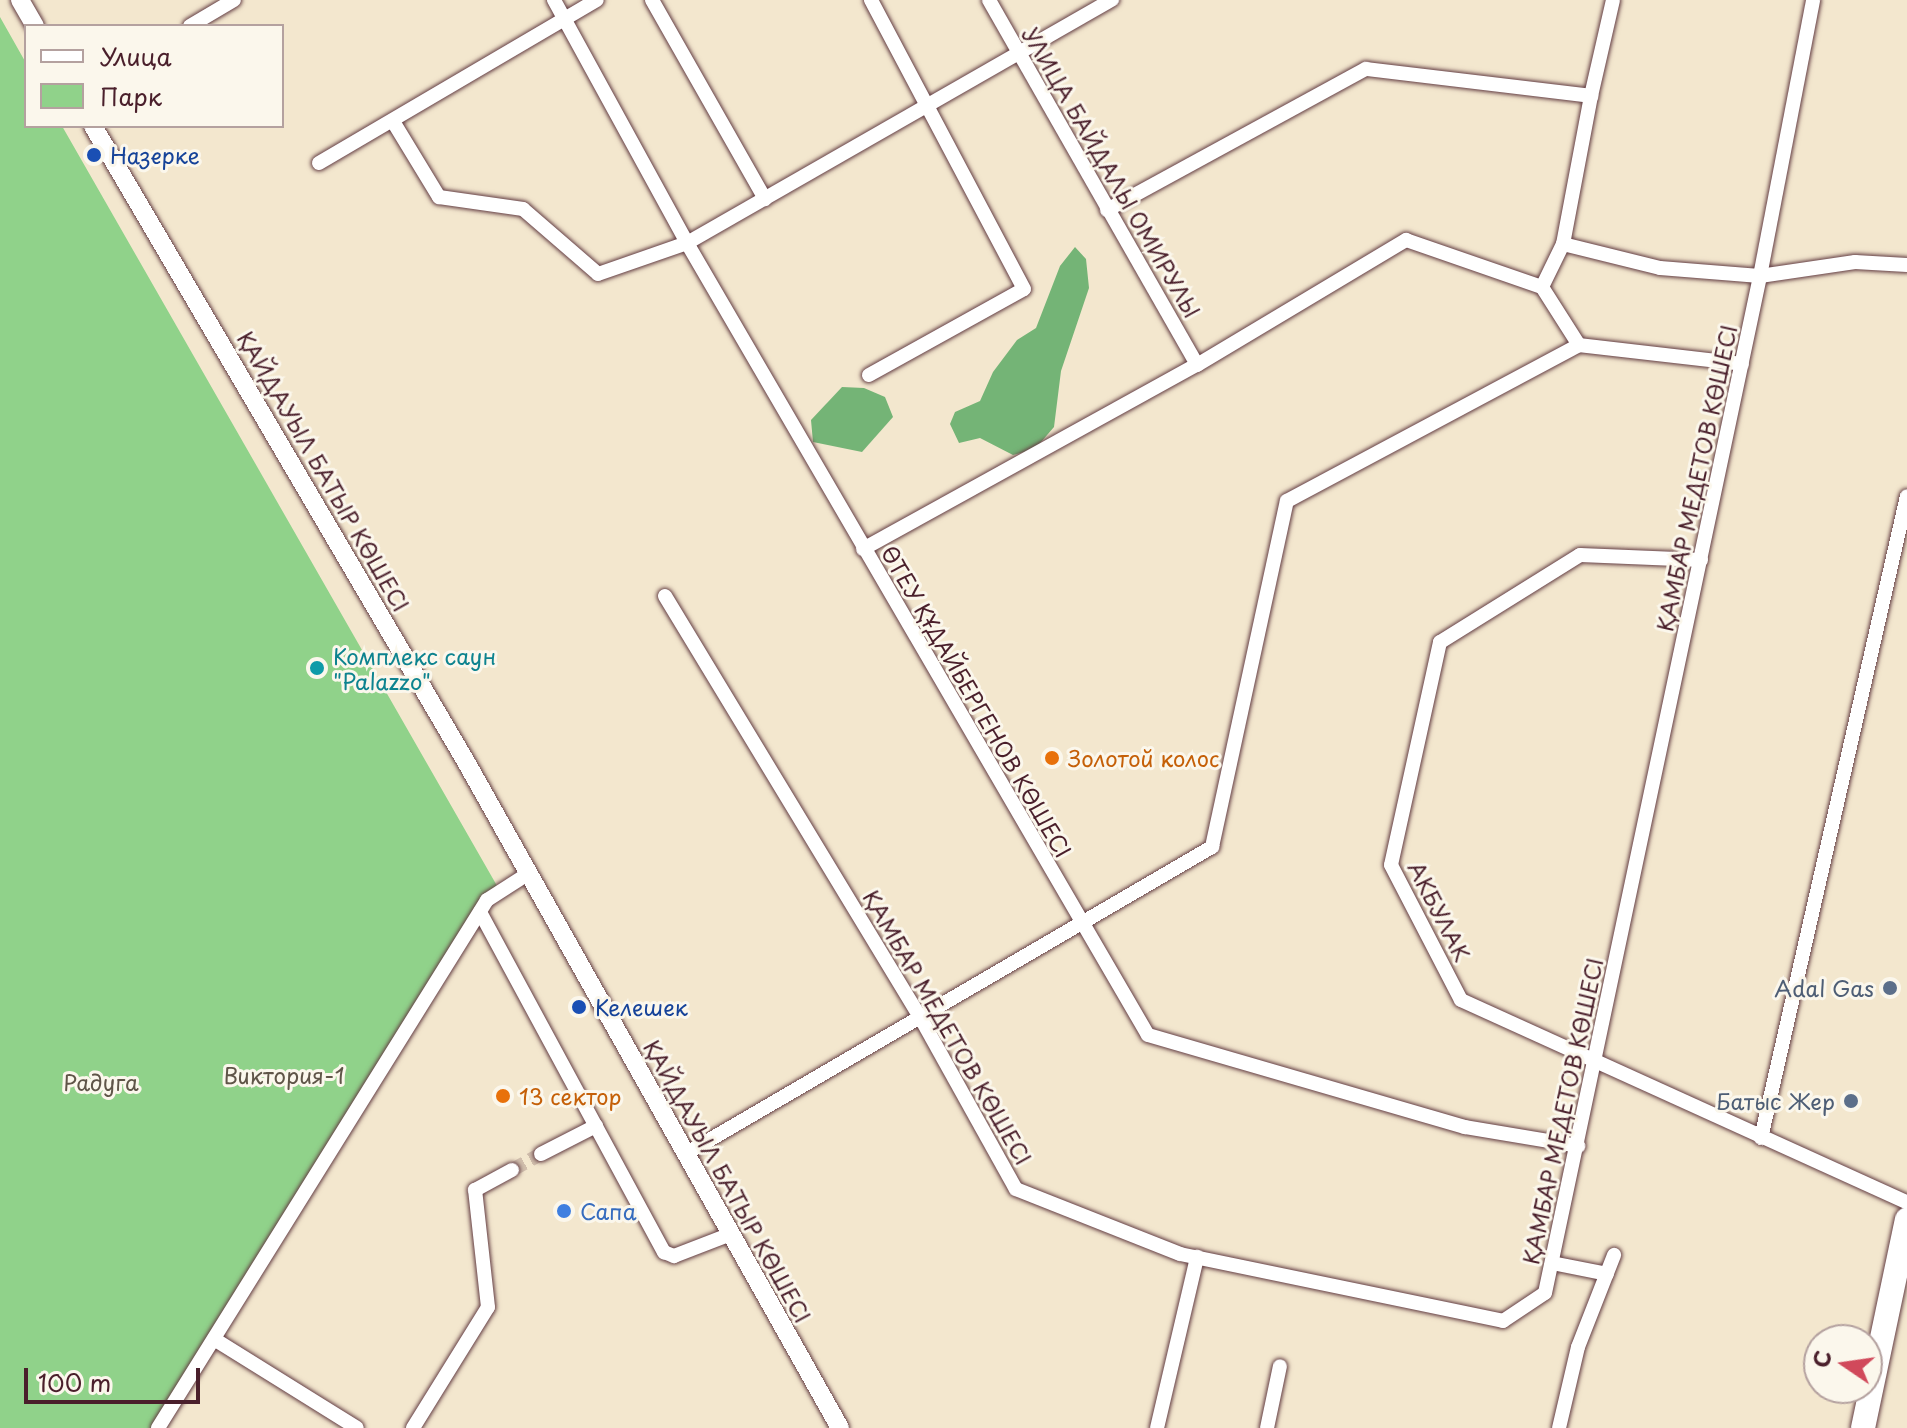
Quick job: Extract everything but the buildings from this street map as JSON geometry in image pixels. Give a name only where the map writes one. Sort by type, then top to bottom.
[{"type":"highway","points":[[1863,1428],[1907,1220]]},
{"type":"street","points":[[20,0],[34,24]]},
{"type":"street","points":[[193,24],[234,0]]},
{"type":"street","name":"ӨТЕУ ҚҰДАЙБЕРГЕНОВ КӨШЕСІ","points":[[554,0],[687,243],[1081,925],[1148,1035],[1465,1127],[1578,1146]]},
{"type":"street","points":[[319,163],[394,123],[597,0]]},
{"type":"street","points":[[652,0],[765,199]]},
{"type":"street","points":[[869,375],[1024,289],[871,0]]},
{"type":"street","name":"УЛИЦА БАЙДАЛЫ ОМИРУЛЫ","points":[[989,0],[1197,365]]},
{"type":"street","points":[[394,123],[439,197],[523,209],[598,274],[687,243],[1112,0]]},
{"type":"street","points":[[1542,287],[1563,244],[1613,0]]},
{"type":"street","name":"ҚАМБАР МЕДЕТОВ КӨШЕСІ","points":[[665,596],[919,1015],[1016,1189],[1197,1257],[1503,1321],[1545,1293],[1742,364],[1813,0]]},
{"type":"street","points":[[1107,210],[1366,69],[1591,96]]},
{"type":"street","name":"ҚАЙДАУЫЛ БАТЫР КӨШЕСІ","points":[[94,128],[429,698],[840,1428]]},
{"type":"street","points":[[863,549],[1197,365],[1406,240],[1542,287],[1579,345]]},
{"type":"street","points":[[1563,244],[1660,268],[1760,276],[1855,262],[1907,265]]},
{"type":"street","points":[[687,1153],[1212,847],[1287,501],[1579,345],[1742,364]]},
{"type":"street","points":[[1761,1138],[1907,496]]},
{"type":"street","name":"АКБУЛАК","points":[[1701,560],[1580,555],[1440,642],[1391,865],[1461,1000],[1907,1202]]},
{"type":"street","points":[[158,1428],[487,900],[526,875]]},
{"type":"street","points":[[480,912],[667,1254],[731,1234]]},
{"type":"street","points":[[541,1154],[596,1126]]},
{"type":"street","points":[[413,1428],[488,1307],[475,1190],[512,1170]]},
{"type":"street","points":[[1559,1428],[1578,1347],[1614,1255]]},
{"type":"street","points":[[1157,1428],[1197,1257]]},
{"type":"street","points":[[1552,1263],[1607,1274]]},
{"type":"street","points":[[214,1339],[357,1428]]},
{"type":"street","points":[[1267,1428],[1280,1366]]},
{"type":"green space","points":[[0,17],[24,59],[24,128],[63,128],[500,891],[157,1428],[0,1428]]},
{"type":"green space","points":[[1075,247],[1086,259],[1089,288],[1061,371],[1054,427],[1035,449],[1013,455],[980,438],[959,443],[950,424],[955,412],[980,401],[993,372],[1017,340],[1036,328],[1060,266]]},
{"type":"green space","points":[[842,387],[864,388],[885,397],[893,417],[862,452],[813,442],[811,420]]},
{"type":"tunnel","points":[[512,1170],[541,1154]]},
{"type":"place","name":"Назерке","points":[[94,155]]},
{"type":"place","name":"Комплекс саун \"Palazzo\"","points":[[317,668]]},
{"type":"place","name":"Золотой колос","points":[[1052,758]]},
{"type":"place","name":"Adal Gas","points":[[1890,988]]},
{"type":"place","name":"Келешек","points":[[579,1007]]},
{"type":"place","name":"13 сектор","points":[[503,1096]]},
{"type":"place","name":"Батыс Жер","points":[[1851,1101]]},
{"type":"place","name":"Сапа","points":[[564,1211]]},
{"type":"park label","name":"Виктория-1","points":[[284,1075]]},
{"type":"park label","name":"Радуга","points":[[101,1082]]}]
